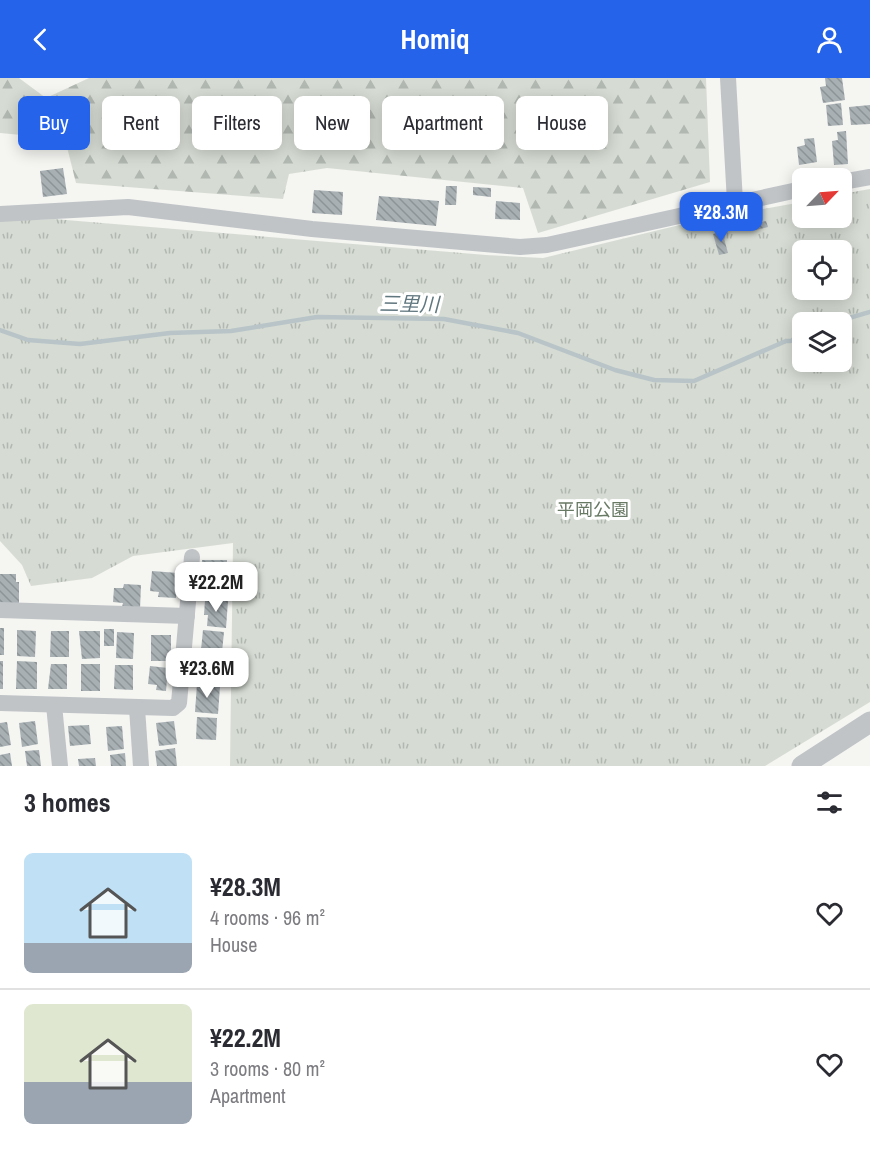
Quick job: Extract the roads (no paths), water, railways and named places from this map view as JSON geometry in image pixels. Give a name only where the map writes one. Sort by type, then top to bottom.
[{"type":"street","points":[[728,78],[735,202]]},
{"type":"street","points":[[852,180],[870,177]]},
{"type":"street","points":[[0,214],[128,207],[312,229],[520,247],[547,244],[792,191]]},
{"type":"street","points":[[0,703],[173,708],[179,703],[192,557]]},
{"type":"street","points":[[0,610],[187,616]]},
{"type":"street","points":[[54,705],[60,766]]},
{"type":"street","points":[[137,708],[141,766]]},
{"type":"street","points":[[802,766],[870,722]]},
{"type":"waterway","name":"三里川","points":[[852,317],[870,312]]},
{"type":"waterway","name":"三里川","points":[[0,330],[28,340],[80,344],[170,333],[231,331],[317,317],[444,319],[518,333],[615,370],[654,380],[694,381],[792,340]]},
{"type":"park label","name":"平岡公園","points":[[593,510]]}]
